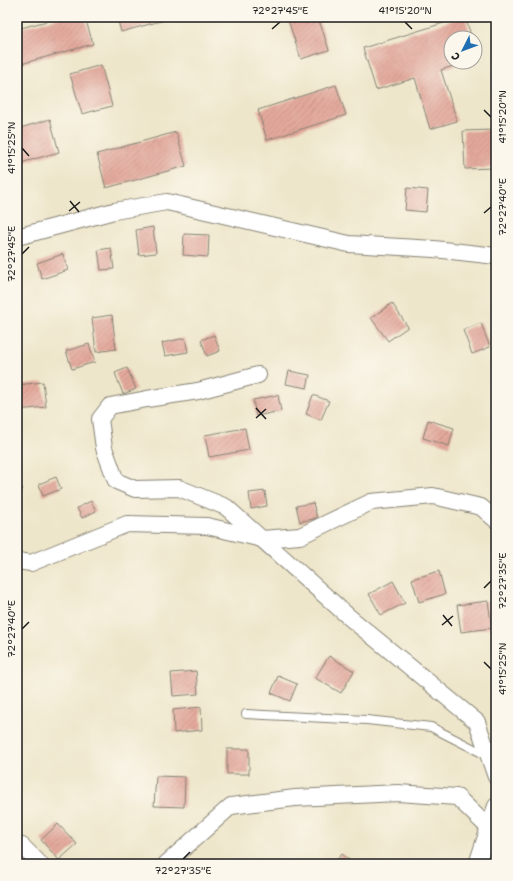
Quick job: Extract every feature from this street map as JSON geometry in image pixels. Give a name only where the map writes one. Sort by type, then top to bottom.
[{"type":"street","points":[[17,237],[114,211],[167,202],[350,244],[434,248],[496,256]]},
{"type":"street","points":[[258,375],[198,391],[110,406],[100,419],[104,448],[116,481],[135,489],[179,488],[226,507],[349,617],[477,722],[496,777]]},
{"type":"street","points":[[17,561],[31,563],[127,524],[207,526],[262,539],[300,536],[371,502],[433,496],[481,507],[496,520]]},
{"type":"street","points":[[166,864],[231,806],[295,798],[398,793],[457,797],[489,828]]},
{"type":"street","points":[[477,864],[496,806]]},
{"type":"street","points":[[19,847],[40,864]]},
{"type":"lane","points":[[246,714],[367,720],[431,728],[489,757]]},
{"type":"building","points":[[62,17],[85,17],[93,44],[17,65],[17,29]]},
{"type":"building","points":[[117,17],[175,17],[121,32]]},
{"type":"building","points":[[298,17],[318,17],[329,50],[301,59],[288,20]]},
{"type":"building","points":[[465,17],[469,30],[443,30],[443,69],[441,70],[457,121],[430,129],[415,78],[376,90],[363,48]]},
{"type":"building","points":[[101,65],[112,106],[82,114],[70,74]]},
{"type":"building","points":[[336,85],[346,115],[267,140],[258,110]]},
{"type":"building","points":[[50,119],[59,152],[17,164],[17,129]]},
{"type":"building","points":[[492,130],[493,166],[496,166],[496,196],[494,196],[493,168],[465,169],[463,131]]},
{"type":"building","points":[[176,132],[186,166],[106,188],[97,154]]},
{"type":"building","points":[[407,188],[428,190],[426,212],[405,210]]},
{"type":"building","points":[[153,227],[156,253],[139,255],[136,230]]},
{"type":"building","points":[[184,234],[209,235],[208,257],[183,255]]},
{"type":"building","points":[[111,248],[114,269],[101,270],[98,250]]},
{"type":"building","points":[[63,254],[68,270],[42,279],[37,263]]},
{"type":"building","points":[[392,303],[408,327],[388,341],[371,318]]},
{"type":"building","points":[[112,315],[116,349],[96,352],[92,318]]},
{"type":"building","points":[[481,323],[490,347],[472,354],[463,330]]},
{"type":"building","points":[[214,335],[220,351],[207,356],[201,340]]},
{"type":"building","points":[[185,338],[188,352],[165,356],[162,343]]},
{"type":"building","points":[[89,344],[95,362],[72,369],[66,351]]},
{"type":"building","points":[[127,368],[136,389],[123,394],[115,373]]},
{"type":"building","points":[[289,371],[310,375],[307,388],[286,384]]},
{"type":"building","points":[[43,382],[46,407],[18,410],[17,385]]},
{"type":"building","points":[[278,395],[281,411],[256,416],[253,400]]},
{"type":"building","points":[[313,395],[329,401],[321,420],[306,414]]},
{"type":"building","points":[[428,420],[454,428],[449,446],[423,438]]},
{"type":"building","points":[[245,428],[249,450],[209,457],[205,435]]},
{"type":"building","points":[[56,477],[61,489],[43,496],[39,484]]},
{"type":"building","points":[[17,484],[23,489],[17,495]]},
{"type":"building","points":[[265,491],[267,506],[251,509],[249,493]]},
{"type":"building","points":[[91,501],[96,511],[82,518],[77,508]]},
{"type":"building","points":[[313,503],[317,518],[300,522],[296,506]]},
{"type":"building","points":[[439,571],[445,594],[419,602],[412,579]]},
{"type":"building","points":[[393,581],[405,603],[381,615],[369,594]]},
{"type":"building","points":[[488,601],[492,628],[461,632],[457,605]]},
{"type":"building","points":[[329,656],[354,671],[341,693],[315,678]]},
{"type":"building","points":[[196,671],[198,694],[173,696],[171,673]]},
{"type":"building","points":[[278,676],[297,684],[290,701],[271,693]]},
{"type":"building","points":[[201,707],[202,730],[174,733],[173,710]]},
{"type":"building","points":[[227,749],[249,749],[249,774],[227,774]]},
{"type":"building","points":[[156,776],[185,777],[184,807],[154,806]]},
{"type":"building","points":[[58,824],[77,844],[59,860],[41,840]]},
{"type":"building","points":[[342,854],[354,864],[333,864]]}]
